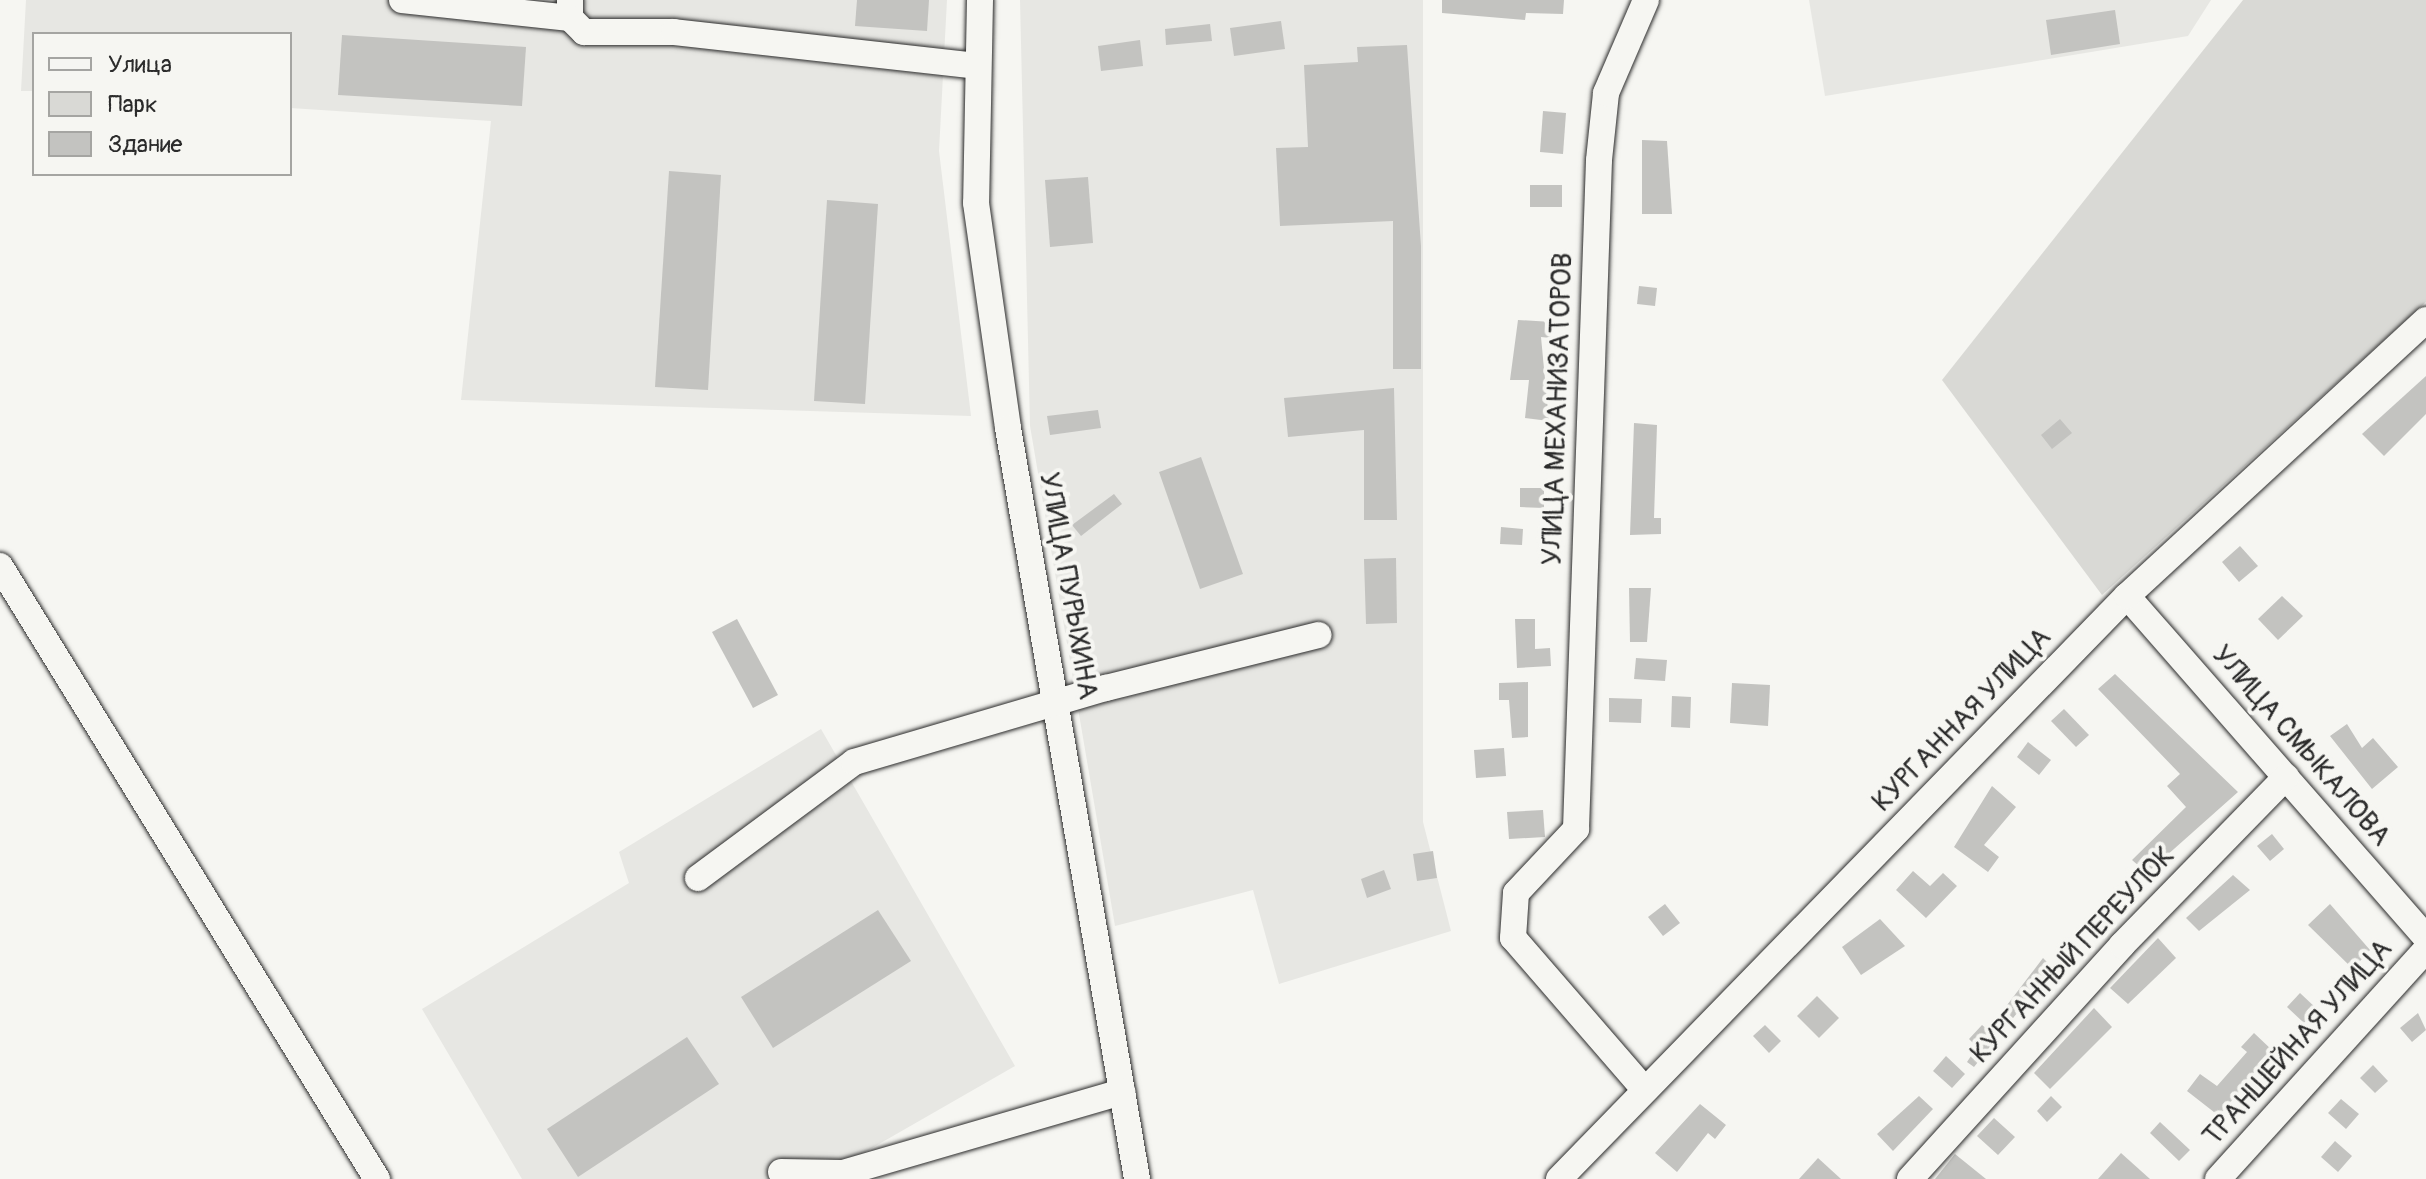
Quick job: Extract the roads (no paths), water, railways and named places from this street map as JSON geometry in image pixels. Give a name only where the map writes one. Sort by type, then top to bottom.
[{"type":"street","points":[[402,0],[570,9],[584,32],[674,32],[977,66]]},
{"type":"street","name":"УЛИЦА ПУРЫХИНА","points":[[980,0],[976,203],[1055,703],[1137,1179]]},
{"type":"street","name":"УЛИЦА МЕХАНИЗАТОРОВ","points":[[1644,1089],[1513,938],[1516,893],[1576,829],[1599,160],[1606,93],[1646,0]]},
{"type":"street","name":"КУРГАННАЯ УЛИЦА","points":[[1559,1179],[2127,596],[2426,320]]},
{"type":"street","points":[[0,566],[377,1179]]},
{"type":"street","name":"УЛИЦА СМЫКАЛОВА","points":[[2127,596],[2426,938]]},
{"type":"street","points":[[698,878],[854,762],[1055,703],[1318,635]]},
{"type":"street","name":"КУРГАННЫЙ ПЕРЕУЛОК","points":[[1910,1179],[2122,945],[2286,777]]},
{"type":"street","name":"ТРАНШЕЙНАЯ УЛИЦА","points":[[2218,1179],[2426,950]]},
{"type":"street","points":[[781,1172],[843,1173],[1122,1092]]}]
